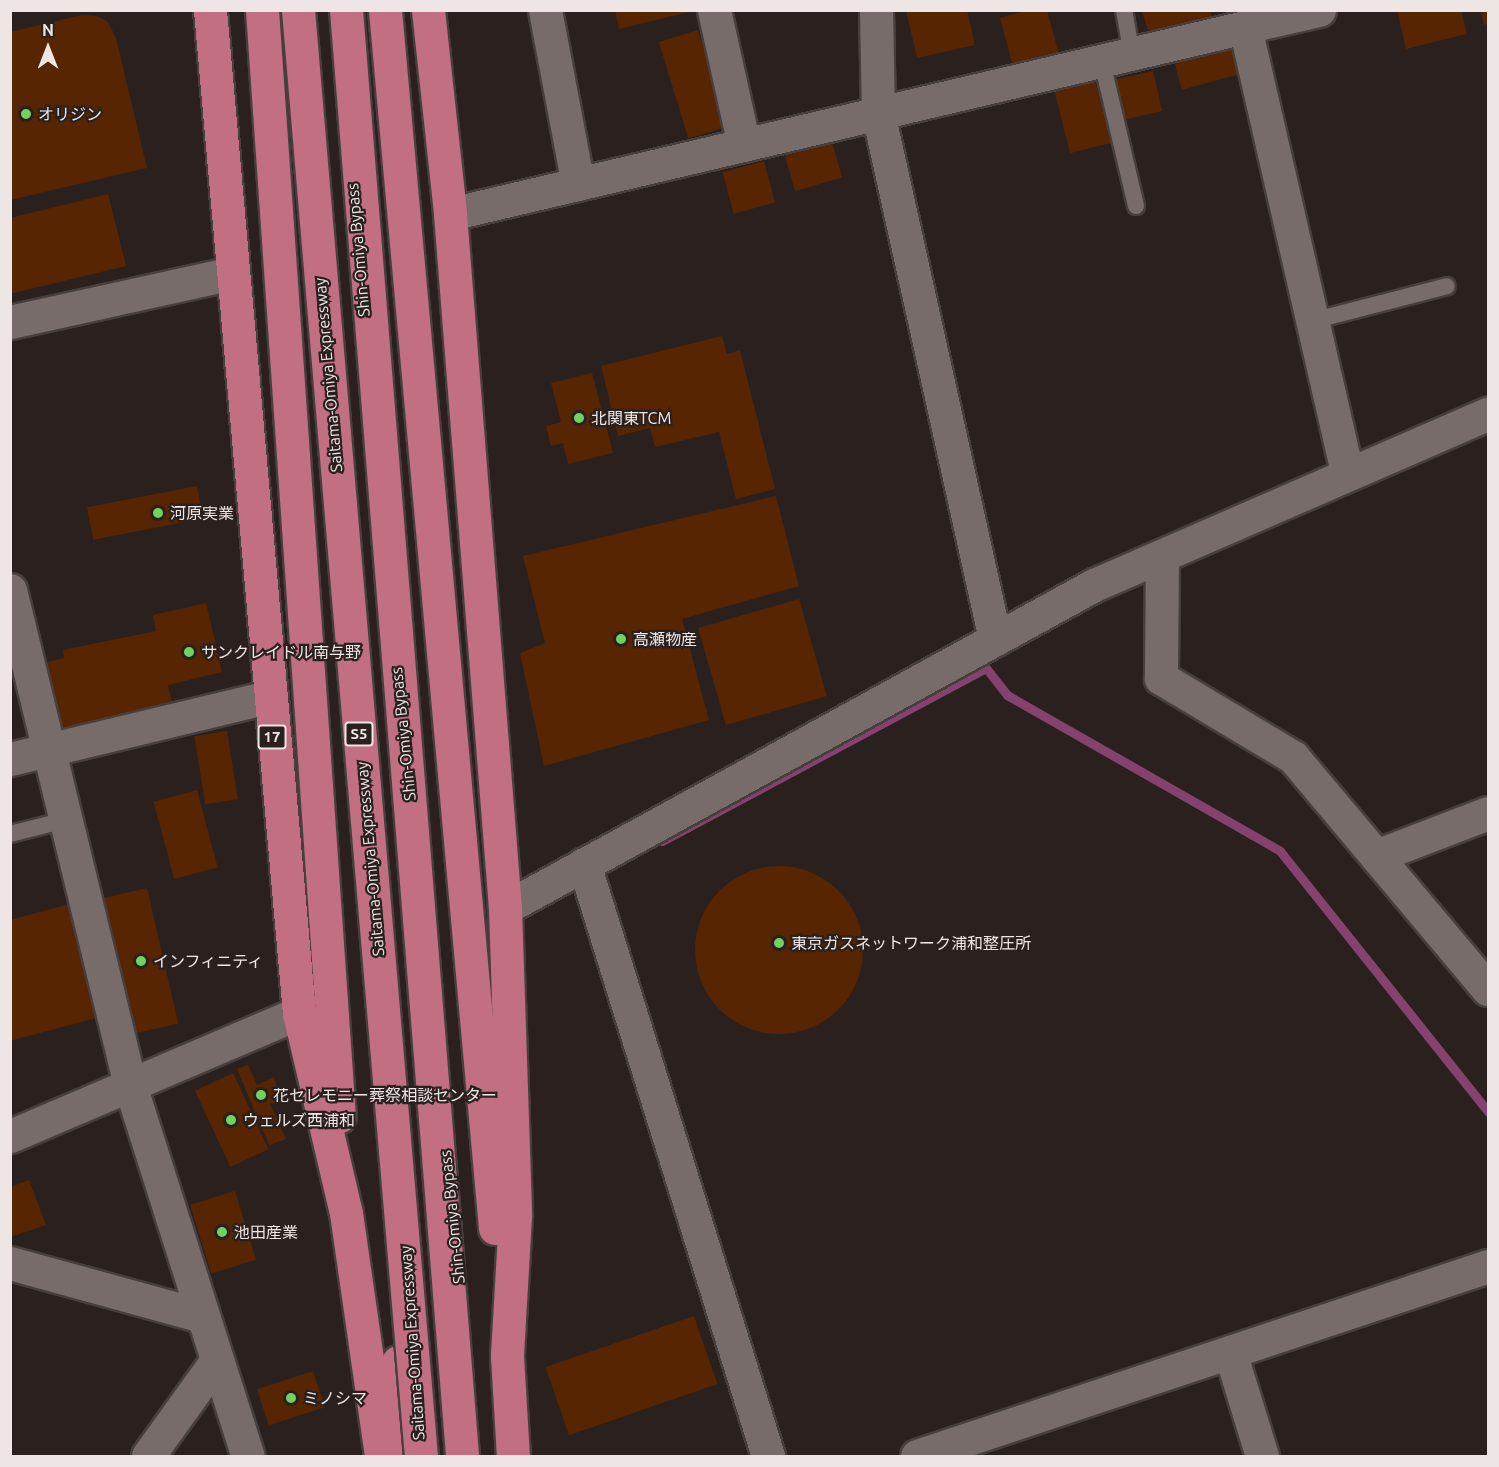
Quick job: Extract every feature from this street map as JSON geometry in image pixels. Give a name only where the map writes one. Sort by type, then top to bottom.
[{"type":"highway","name":"17","points":[[210,10],[268,697],[299,1013],[346,1213],[381,1456]]},
{"type":"highway","points":[[262,10],[346,1213]]},
{"type":"highway","name":"Saitama-Omiya Expressway","points":[[298,10],[421,1456]]},
{"type":"highway","name":"Shin-Omiya Bypass","points":[[310,10],[355,564],[403,1456]]},
{"type":"highway","name":"Shin-Omiya Bypass","points":[[337,10],[385,562],[476,1456]]},
{"type":"highway","points":[[346,10],[462,1456]]},
{"type":"highway","points":[[385,10],[469,961],[507,1356],[513,1456]]},
{"type":"highway","points":[[428,10],[450,214],[505,908],[515,1216],[507,1356]]},
{"type":"street","points":[[545,10],[578,184]]},
{"type":"street","points":[[714,10],[744,145]]},
{"type":"street","points":[[876,10],[878,113],[995,639]]},
{"type":"street","points":[[450,214],[1320,10]]},
{"type":"street","points":[[1245,27],[1347,474]]},
{"type":"street","points":[[10,322],[232,273]]},
{"type":"street","points":[[505,908],[1094,585],[1488,414]]},
{"type":"street","points":[[1162,555],[1161,678],[1293,756],[1488,989]]},
{"type":"street","points":[[10,590],[130,1085],[248,1456]]},
{"type":"street","points":[[10,759],[268,697]]},
{"type":"street","points":[[1376,856],[1488,813]]},
{"type":"street","points":[[584,864],[768,1456]]},
{"type":"street","points":[[10,1136],[299,1013]]},
{"type":"street","points":[[10,1263],[203,1316]]},
{"type":"street","points":[[917,1456],[1488,1266]]},
{"type":"street","points":[[1230,1352],[1262,1456]]},
{"type":"street","points":[[148,1456],[217,1360]]},
{"type":"lane","points":[[1124,10],[1117,58],[1136,206]]},
{"type":"lane","points":[[1312,321],[1447,286]]},
{"type":"lane","points":[[10,834],[65,820]]},
{"type":"building","points":[[615,10],[693,10],[693,11],[619,29]]},
{"type":"building","points":[[906,10],[967,10],[975,45],[917,58]]},
{"type":"building","points":[[1028,10],[1047,10],[1060,58],[1014,70],[1000,18]]},
{"type":"building","points":[[1142,10],[1210,10],[1213,21],[1150,38]]},
{"type":"building","points":[[1397,10],[1461,10],[1467,34],[1406,49]]},
{"type":"building","points":[[1480,10],[1488,10],[1488,24],[1484,25]]},
{"type":"building","points":[[82,15],[97,16],[108,22],[116,38],[147,168],[10,200],[10,32]]},
{"type":"building","points":[[698,30],[728,127],[688,139],[659,42]]},
{"type":"building","points":[[1229,42],[1238,75],[1182,90],[1173,57]]},
{"type":"building","points":[[1153,71],[1162,111],[1125,119],[1116,80]]},
{"type":"building","points":[[1095,80],[1111,143],[1070,153],[1054,90]]},
{"type":"building","points":[[832,142],[842,178],[795,191],[785,156]]},
{"type":"building","points":[[764,161],[775,203],[734,214],[722,172]]},
{"type":"building","points":[[108,194],[126,266],[10,294],[10,218]]},
{"type":"building","points":[[722,336],[727,354],[740,350],[775,489],[736,499],[719,432],[655,447],[650,428],[618,436],[601,366]]},
{"type":"building","points":[[592,373],[613,453],[568,464],[563,443],[551,446],[546,426],[561,422],[551,383]]},
{"type":"building","points":[[197,486],[203,518],[93,540],[87,507]]},
{"type":"building","points":[[776,496],[799,586],[682,619],[709,720],[544,766],[520,653],[545,643],[523,556]]},
{"type":"building","points":[[799,599],[827,696],[726,725],[698,628]]},
{"type":"building","points":[[206,603],[222,672],[168,685],[173,707],[61,731],[47,662],[64,658],[63,650],[156,631],[153,615]]},
{"type":"building","points":[[227,731],[238,799],[205,804],[194,736]]},
{"type":"building","points":[[197,790],[218,867],[174,879],[154,802]]},
{"type":"building","name":"東京ガスネットワーク浦和整圧所","points":[[779,866],[795,867],[811,872],[839,890],[857,918],[862,934],[862,966],[857,982],[839,1010],[811,1028],[795,1033],[779,1034],[763,1033],[747,1028],[719,1010],[701,982],[696,966],[695,950],[696,934],[701,918],[719,890],[747,872],[763,867]]},
{"type":"building","name":"インフィニティ","points":[[147,888],[178,1023],[135,1033],[104,898]]},
{"type":"building","points":[[69,904],[100,1017],[10,1041],[10,920]]},
{"type":"building","points":[[248,1065],[257,1085],[274,1077],[281,1102],[270,1104],[286,1139],[269,1145],[237,1069]]},
{"type":"building","name":"ウェルズ西浦和","points":[[233,1073],[268,1149],[230,1167],[195,1091]]},
{"type":"building","points":[[29,1180],[46,1225],[10,1237],[10,1187]]},
{"type":"building","points":[[235,1191],[256,1260],[211,1274],[190,1205]]},
{"type":"building","points":[[694,1316],[717,1384],[569,1435],[546,1367]]},
{"type":"building","points":[[313,1371],[325,1407],[269,1425],[257,1389]]},
{"type":"waterway","points":[[662,841],[986,668],[1007,695],[1280,851],[1488,1112]]},
{"type":"place","name":"オリジン","points":[[26,114]]},
{"type":"place","name":"北関東TCM","points":[[579,418]]},
{"type":"place","name":"河原実業","points":[[158,513]]},
{"type":"place","name":"高瀬物産","points":[[621,639]]},
{"type":"place","name":"サンクレイドル南与野","points":[[189,652]]},
{"type":"place","name":"東京ガスネットワーク浦和整圧所","points":[[779,943]]},
{"type":"place","name":"インフィニティ","points":[[141,961]]},
{"type":"place","name":"花セレモニー葬祭相談センター","points":[[261,1095]]},
{"type":"place","name":"ウェルズ西浦和","points":[[231,1120]]},
{"type":"place","name":"池田産業","points":[[222,1232]]},
{"type":"place","name":"ミノシマ","points":[[291,1398]]}]
